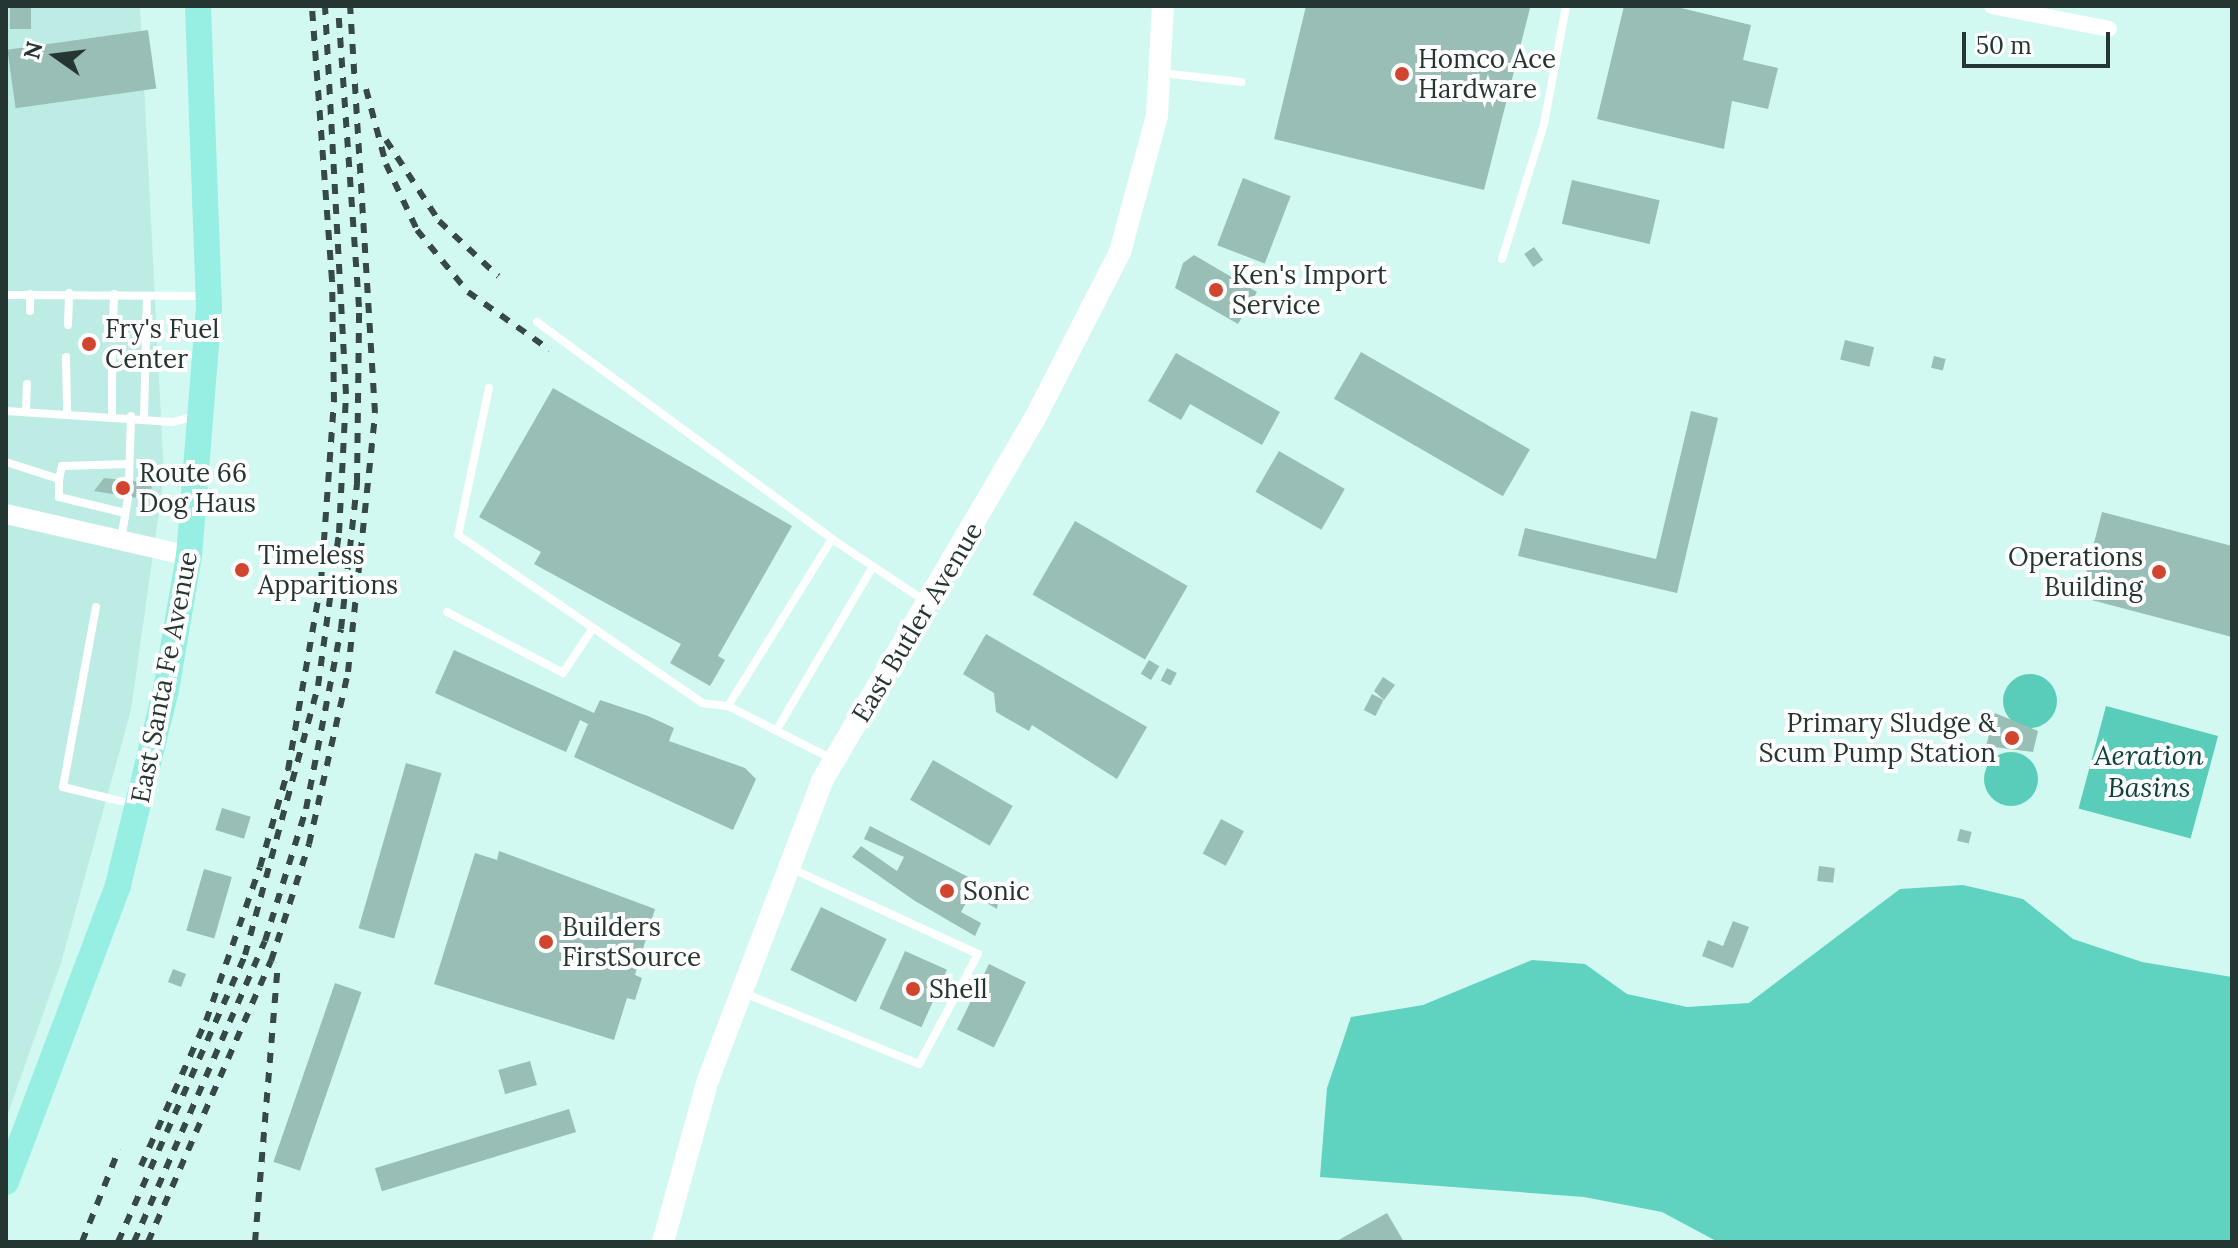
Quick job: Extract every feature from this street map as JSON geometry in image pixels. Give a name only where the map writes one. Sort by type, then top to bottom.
[{"type":"main road","name":"East Santa Fe Avenue","points":[[7,1176],[72,1021],[140,806],[189,556],[204,413],[209,296],[198,6]]},
{"type":"main road","name":"East Butler Avenue","points":[[663,1242],[739,992],[786,867],[835,760],[929,603],[1120,252],[1157,116],[1163,6]]},
{"type":"street","points":[[1992,6],[2109,29]]},
{"type":"street","points":[[6,514],[189,556]]},
{"type":"lane","points":[[1502,259],[1544,124],[1566,6]]},
{"type":"lane","points":[[1159,73],[1241,82]]},
{"type":"lane","points":[[68,325],[69,293]]},
{"type":"lane","points":[[30,294],[30,311]]},
{"type":"lane","points":[[113,325],[114,294]]},
{"type":"lane","points":[[6,295],[209,296]]},
{"type":"lane","points":[[144,418],[147,296]]},
{"type":"lane","points":[[537,322],[832,539],[929,603]]},
{"type":"lane","points":[[112,356],[112,413]]},
{"type":"lane","points":[[66,357],[67,411]]},
{"type":"lane","points":[[26,411],[27,384]]},
{"type":"lane","points":[[489,388],[458,535],[702,703],[728,706],[835,760]]},
{"type":"lane","points":[[6,411],[112,413],[173,422],[204,413]]},
{"type":"lane","points":[[129,483],[131,416]]},
{"type":"lane","points":[[6,462],[59,479]]},
{"type":"lane","points":[[125,513],[59,497],[59,479],[62,466],[129,464]]},
{"type":"lane","points":[[121,541],[128,498]]},
{"type":"lane","points":[[728,706],[832,539]]},
{"type":"lane","points":[[776,731],[873,566]]},
{"type":"lane","points":[[96,607],[63,787],[140,806]]},
{"type":"lane","points":[[447,612],[563,673],[593,628]]},
{"type":"lane","points":[[739,992],[919,1064],[978,954],[786,867]]},
{"type":"shaded area","points":[[6,6],[140,6],[164,476],[131,710],[61,963],[6,1119]]},
{"type":"shaded area","points":[[1963,885],[2023,899],[2073,939],[2142,962],[2232,977],[2232,1242],[1718,1242],[1662,1212],[1584,1197],[1320,1177],[1327,1088],[1351,1017],[1423,1005],[1532,960],[1585,964],[1627,994],[1687,1007],[1749,1003],[1900,889]]},
{"type":"water","points":[[2030,674],[2049,682],[2057,701],[2049,720],[2030,728],[2011,720],[2003,701],[2011,682]]},
{"type":"water","name":"Aeration Basins","points":[[2106,706],[2218,736],[2191,838],[2079,808]]},
{"type":"water","points":[[2011,752],[2030,760],[2038,779],[2030,798],[2011,806],[1992,798],[1984,779],[1992,760]]},
{"type":"building","points":[[10,6],[31,6],[31,29],[10,29]]},
{"type":"building","name":"Homco Ace Hardware","points":[[1306,6],[1530,8],[1484,190],[1274,139]]},
{"type":"building","points":[[1624,6],[1673,6],[1751,25],[1743,60],[1778,68],[1768,109],[1732,101],[1724,149],[1597,119]]},
{"type":"building","points":[[148,30],[156,88],[16,108],[7,50]]},
{"type":"building","points":[[1243,178],[1291,196],[1265,263],[1217,245]]},
{"type":"building","points":[[1572,180],[1660,200],[1650,244],[1562,224]]},
{"type":"building","points":[[1534,247],[1543,260],[1533,267],[1524,254]]},
{"type":"building","name":"Ken's Import Service","points":[[1194,255],[1257,292],[1238,324],[1175,288],[1183,263]]},
{"type":"building","points":[[1845,340],[1874,347],[1869,367],[1840,359]]},
{"type":"building","points":[[1361,352],[1530,450],[1503,496],[1334,399]]},
{"type":"building","points":[[1176,353],[1280,412],[1262,445],[1190,404],[1181,420],[1148,401]]},
{"type":"building","points":[[1934,356],[1946,359],[1943,371],[1931,368]]},
{"type":"building","points":[[553,388],[792,526],[718,656],[725,660],[710,686],[670,663],[681,644],[534,564],[541,552],[479,517]]},
{"type":"building","points":[[1691,411],[1718,418],[1677,593],[1518,556],[1525,528],[1656,559]]},
{"type":"building","points":[[1279,451],[1345,489],[1321,530],[1256,492]]},
{"type":"building","name":"Route 66 Dog Haus","points":[[104,478],[152,483],[150,500],[94,491]]},
{"type":"building","name":"Operations Building","points":[[2102,512],[2232,546],[2232,637],[2080,597]]},
{"type":"building","points":[[1075,521],[1188,586],[1145,660],[1032,595]]},
{"type":"building","points":[[986,634],[1147,727],[1117,779],[1032,725],[1029,731],[996,712],[994,693],[963,674]]},
{"type":"building","points":[[454,650],[594,713],[600,700],[648,716],[674,728],[669,741],[745,768],[756,779],[733,830],[574,757],[588,724],[580,720],[566,752],[435,693]]},
{"type":"building","points":[[1149,660],[1159,666],[1151,680],[1141,674]]},
{"type":"building","points":[[1167,668],[1177,673],[1170,685],[1161,680]]},
{"type":"building","points":[[1383,677],[1395,685],[1384,700],[1374,691]]},
{"type":"building","points":[[1372,694],[1384,700],[1375,716],[1364,710]]},
{"type":"building","name":"Primary Sludge & Scum Pump Station","points":[[1995,713],[2038,731],[2033,752],[1986,746]]},
{"type":"building","points":[[933,760],[1013,806],[990,846],[910,800]]},
{"type":"building","points":[[406,763],[442,773],[394,939],[359,928]]},
{"type":"building","points":[[222,808],[251,817],[244,839],[215,830]]},
{"type":"building","points":[[1221,819],[1244,831],[1226,866],[1203,853]]},
{"type":"building","points":[[870,826],[999,893],[997,909],[971,894],[961,912],[981,923],[975,936],[915,901],[852,857],[861,846],[897,871],[904,857],[864,839]]},
{"type":"building","points":[[1960,829],[1972,832],[1969,844],[1957,841]]},
{"type":"building","name":"Builders FirstSource","points":[[499,851],[655,909],[635,975],[642,978],[635,1000],[627,998],[614,1040],[434,984],[475,853],[497,860]]},
{"type":"building","points":[[1819,866],[1835,868],[1833,883],[1817,881]]},
{"type":"building","points":[[204,869],[232,877],[214,939],[186,931]]},
{"type":"building","points":[[821,907],[887,939],[856,1002],[790,970]]},
{"type":"building","points":[[1733,921],[1749,927],[1733,968],[1702,956],[1708,940],[1723,946]]},
{"type":"building","name":"Shell","points":[[905,951],[947,970],[921,1027],[879,1009]]},
{"type":"building","points":[[989,964],[1026,982],[994,1048],[957,1030]]},
{"type":"building","points":[[173,969],[186,974],[181,987],[168,982]]},
{"type":"building","points":[[335,983],[361,992],[300,1171],[273,1162]]},
{"type":"building","points":[[530,1061],[537,1085],[505,1094],[498,1070]]},
{"type":"building","points":[[569,1109],[576,1132],[382,1191],[375,1168]]},
{"type":"building","points":[[1387,1213],[1404,1242],[1335,1242]]},
{"type":"railway","points":[[141,1166],[206,1021],[260,867],[288,770],[321,582],[334,402],[332,280],[312,6]]},
{"type":"railway","points":[[118,1242],[245,955],[318,686],[339,533],[346,394],[325,6]]},
{"type":"railway","points":[[134,1242],[265,941],[306,809],[341,629],[357,483],[359,307],[338,6]]},
{"type":"railway","points":[[148,1242],[271,961],[309,844],[348,672],[375,413],[350,6]]},
{"type":"railway","points":[[366,89],[386,164],[417,230],[468,292],[550,350]]},
{"type":"railway","points":[[386,140],[439,221],[498,276]]},
{"type":"railway","points":[[255,1242],[278,963]]},
{"type":"railway","points":[[82,1242],[119,1149]]},
{"type":"place","name":"Homco Ace Hardware","points":[[1402,74]]},
{"type":"place","name":"Ken's Import Service","points":[[1216,290]]},
{"type":"place","name":"Fry's Fuel Center","points":[[89,344]]},
{"type":"place","name":"Route 66 Dog Haus","points":[[123,488]]},
{"type":"place","name":"Timeless Apparitions","points":[[242,570]]},
{"type":"place","name":"Operations Building","points":[[2159,572]]},
{"type":"place","name":"Primary Sludge & Scum Pump Station","points":[[2012,738]]},
{"type":"place","name":"Sonic","points":[[947,891]]},
{"type":"place","name":"Builders FirstSource","points":[[546,942]]},
{"type":"place","name":"Shell","points":[[913,989]]}]
